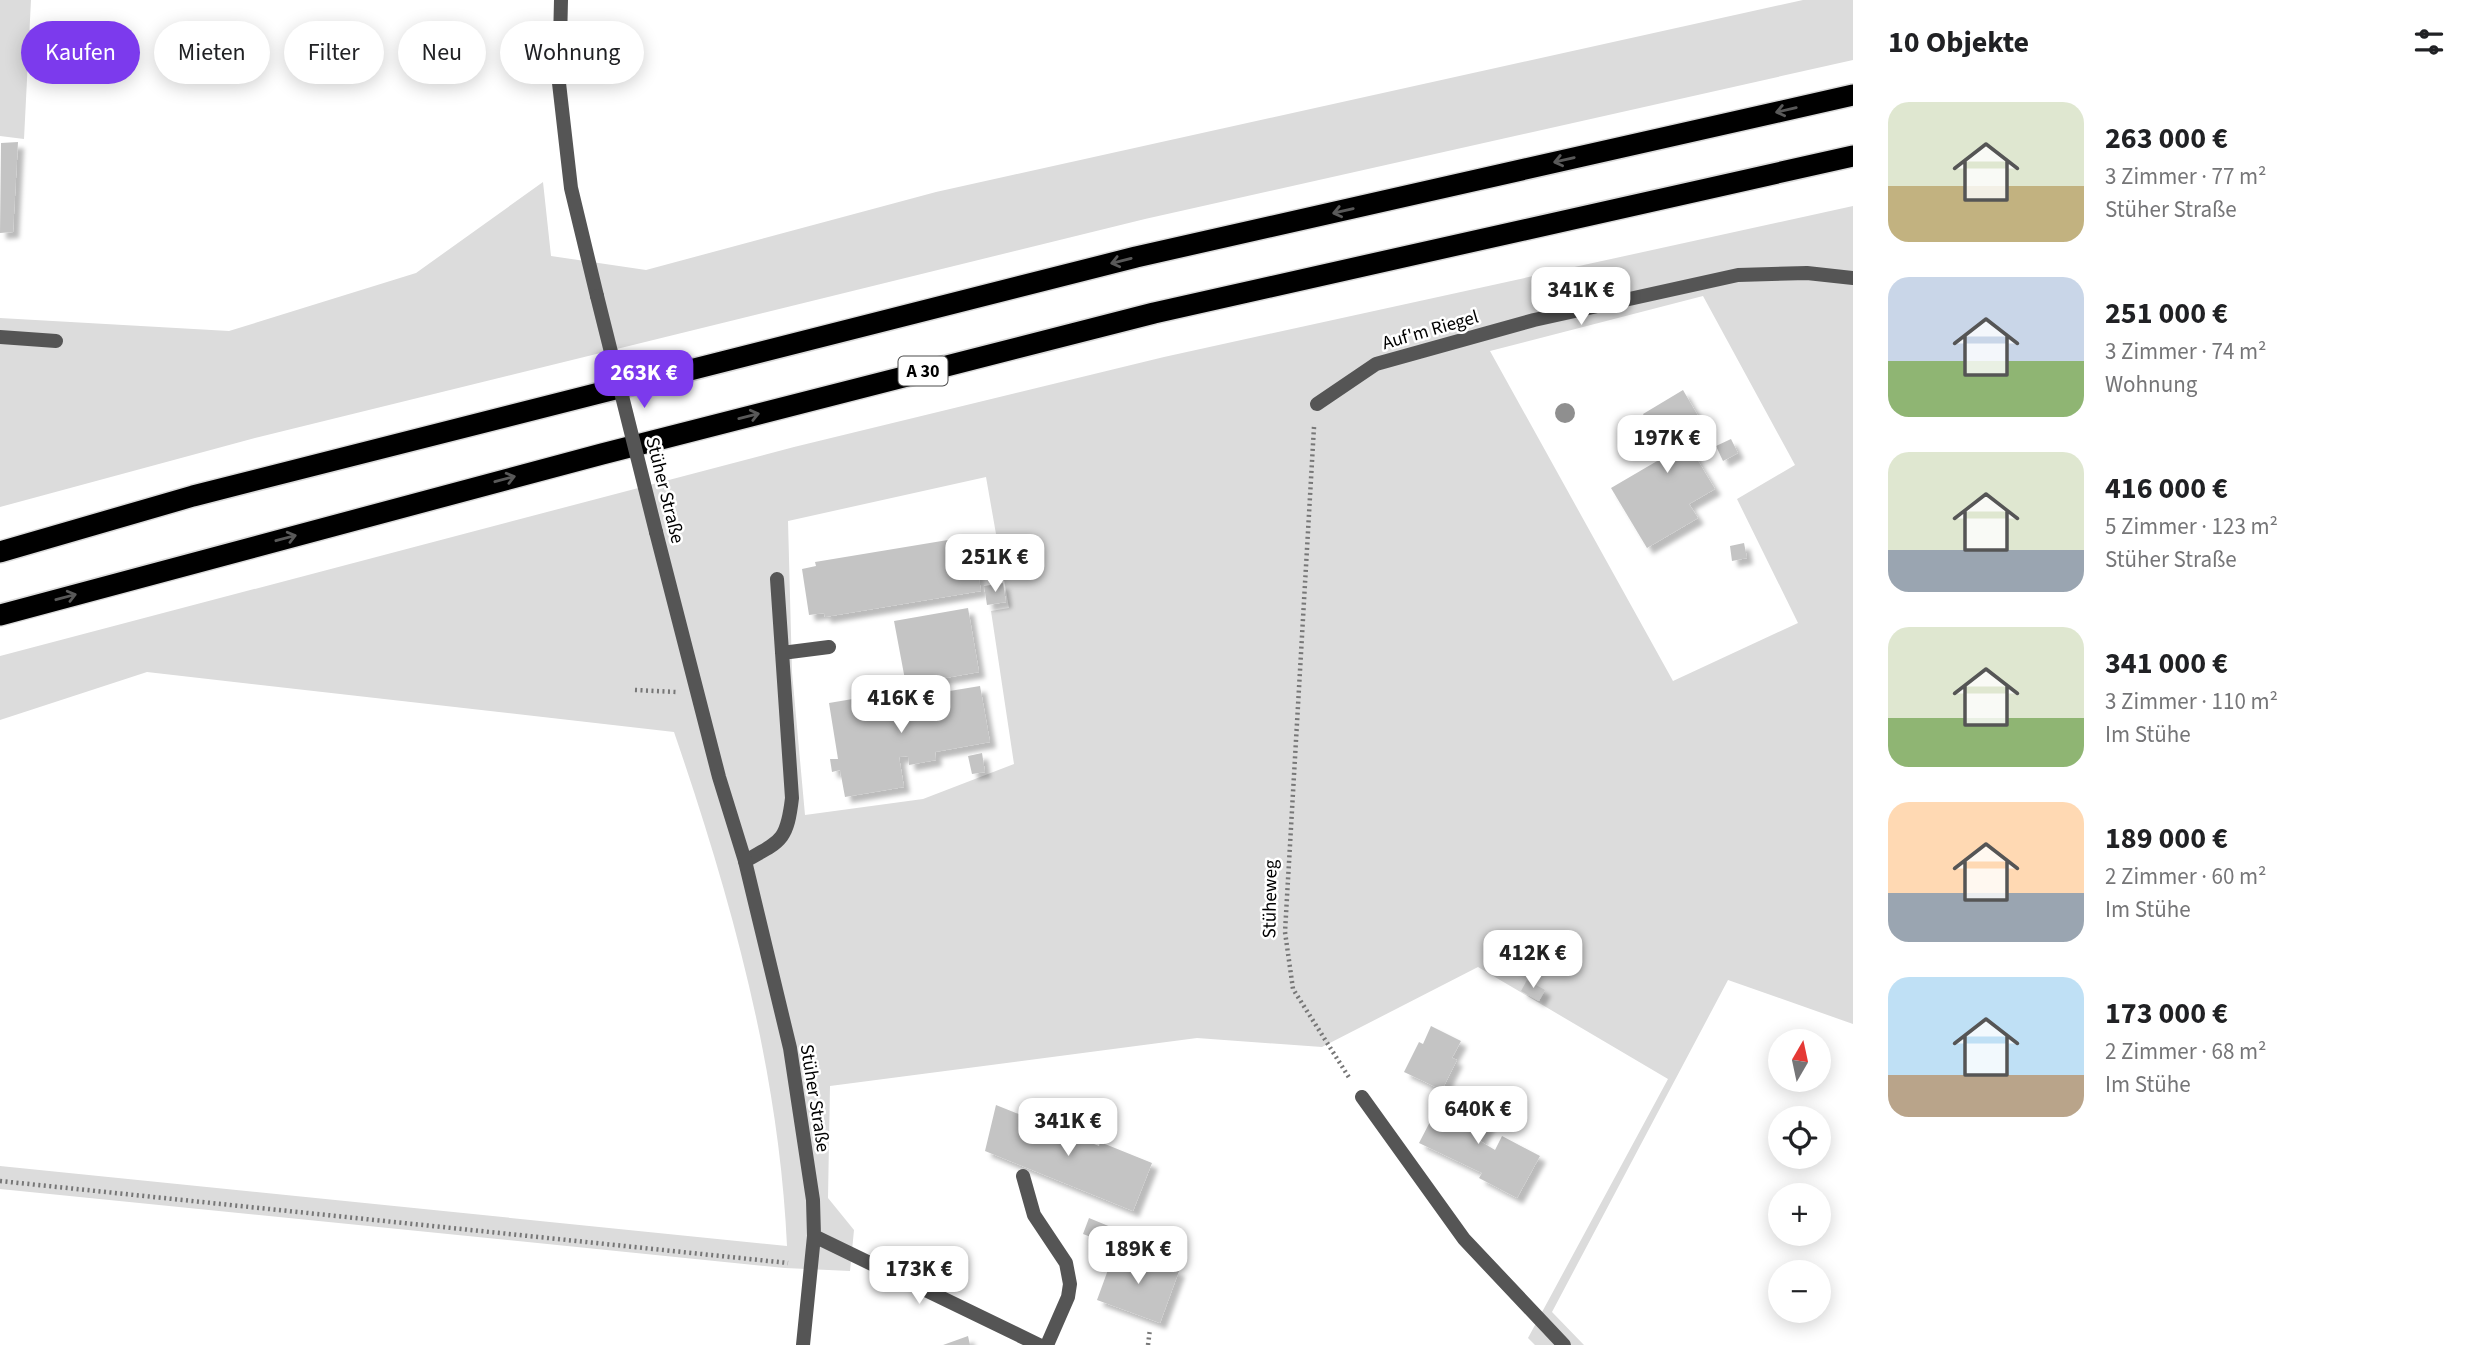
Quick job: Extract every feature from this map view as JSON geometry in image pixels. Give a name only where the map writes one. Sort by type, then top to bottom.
[{"type":"highway","points":[[0,552],[207,492],[1136,257],[1853,95]]},
{"type":"highway","name":"A 30","points":[[0,615],[615,450],[1115,323],[1853,156]]},
{"type":"street","name":"Stüher Straße","points":[[561,0],[559,83],[571,188],[697,693],[745,861],[790,1048],[813,1200],[814,1236],[803,1345]]},
{"type":"street","name":"Auf'm Riegel","points":[[1317,404],[1377,364],[1534,320],[1738,275],[1807,273],[1853,278]]},
{"type":"street","points":[[0,337],[56,341]]},
{"type":"street","points":[[745,861],[779,842],[789,825],[792,798],[777,579]]},
{"type":"street","points":[[782,653],[829,647]]},
{"type":"street","points":[[1362,1097],[1464,1238],[1564,1345]]},
{"type":"street","points":[[1023,1176],[1034,1215],[1066,1263],[1070,1284],[1068,1297],[1047,1345]]},
{"type":"street","points":[[814,1236],[1039,1345]]},
{"type":"path","name":"Stüheweg","points":[[1317,404],[1285,932],[1293,989],[1362,1097]]},
{"type":"path","points":[[635,690],[697,693]]},
{"type":"path","points":[[0,1181],[810,1265]]},
{"type":"path","points":[[1147,1345],[1150,1329]]},
{"type":"shaded area","points":[[0,0],[31,0],[30,21],[21,21],[21,84],[27,84],[24,139],[0,136]]},
{"type":"shaded area","points":[[1803,0],[1853,0],[1853,60],[1145,219],[255,438],[0,507],[0,318],[229,331],[416,273],[543,182],[551,256],[646,270],[936,192]]},
{"type":"shaded area","points":[[1853,206],[1853,1024],[1728,980],[1552,1312],[1584,1345],[1535,1345],[1528,1338],[1668,1079],[1478,967],[1322,1047],[1197,1038],[830,1086],[828,1198],[854,1230],[850,1271],[785,1268],[0,1189],[0,1166],[787,1246],[774,1115],[749,985],[715,858],[674,732],[147,672],[0,720],[0,656],[794,447],[1164,357]],"holes":[[[1703,296],[1795,465],[1737,499],[1798,623],[1673,681],[1490,351]],[[986,477],[1009,608],[991,611],[1014,764],[923,799],[805,815],[792,672],[788,521]]]},
{"type":"building","points":[[18,142],[13,232],[0,233],[1,143]]},
{"type":"building","points":[[1683,390],[1705,428],[1683,441],[1686,447],[1689,446],[1715,489],[1689,504],[1698,518],[1647,548],[1611,488],[1664,457],[1665,460],[1668,458],[1643,414]]},
{"type":"building","points":[[1731,439],[1738,453],[1723,461],[1716,446]]},
{"type":"building","points":[[972,536],[981,591],[825,617],[824,613],[809,615],[802,569],[816,566],[815,562]]},
{"type":"building","points":[[1744,543],[1747,558],[1732,561],[1730,546]]},
{"type":"building","points":[[1003,583],[1006,602],[987,605],[984,586]]},
{"type":"building","points":[[968,608],[979,672],[906,685],[894,621]]},
{"type":"building","points":[[980,686],[990,742],[935,752],[936,760],[909,765],[908,756],[899,757],[904,787],[845,797],[840,770],[832,772],[830,759],[838,759],[829,703],[888,693],[889,701]]},
{"type":"building","points":[[982,753],[985,772],[972,774],[968,756]]},
{"type":"building","points":[[1527,980],[1545,990],[1539,1001],[1521,991]]},
{"type":"building","points":[[1431,1026],[1461,1041],[1452,1058],[1457,1060],[1442,1090],[1404,1072],[1419,1042],[1423,1044]]},
{"type":"building","points":[[1445,1093],[1492,1119],[1480,1141],[1495,1150],[1502,1136],[1540,1156],[1517,1198],[1479,1178],[1482,1173],[1419,1143]]},
{"type":"building","points":[[996,1105],[1099,1146],[1100,1142],[1152,1163],[1133,1211],[985,1151]]},
{"type":"building","points":[[1089,1218],[1123,1232],[1117,1247],[1083,1234]]},
{"type":"building","points":[[1116,1248],[1179,1271],[1160,1323],[1097,1300]]},
{"type":"building","points":[[968,1336],[970,1345],[943,1345]]}]
